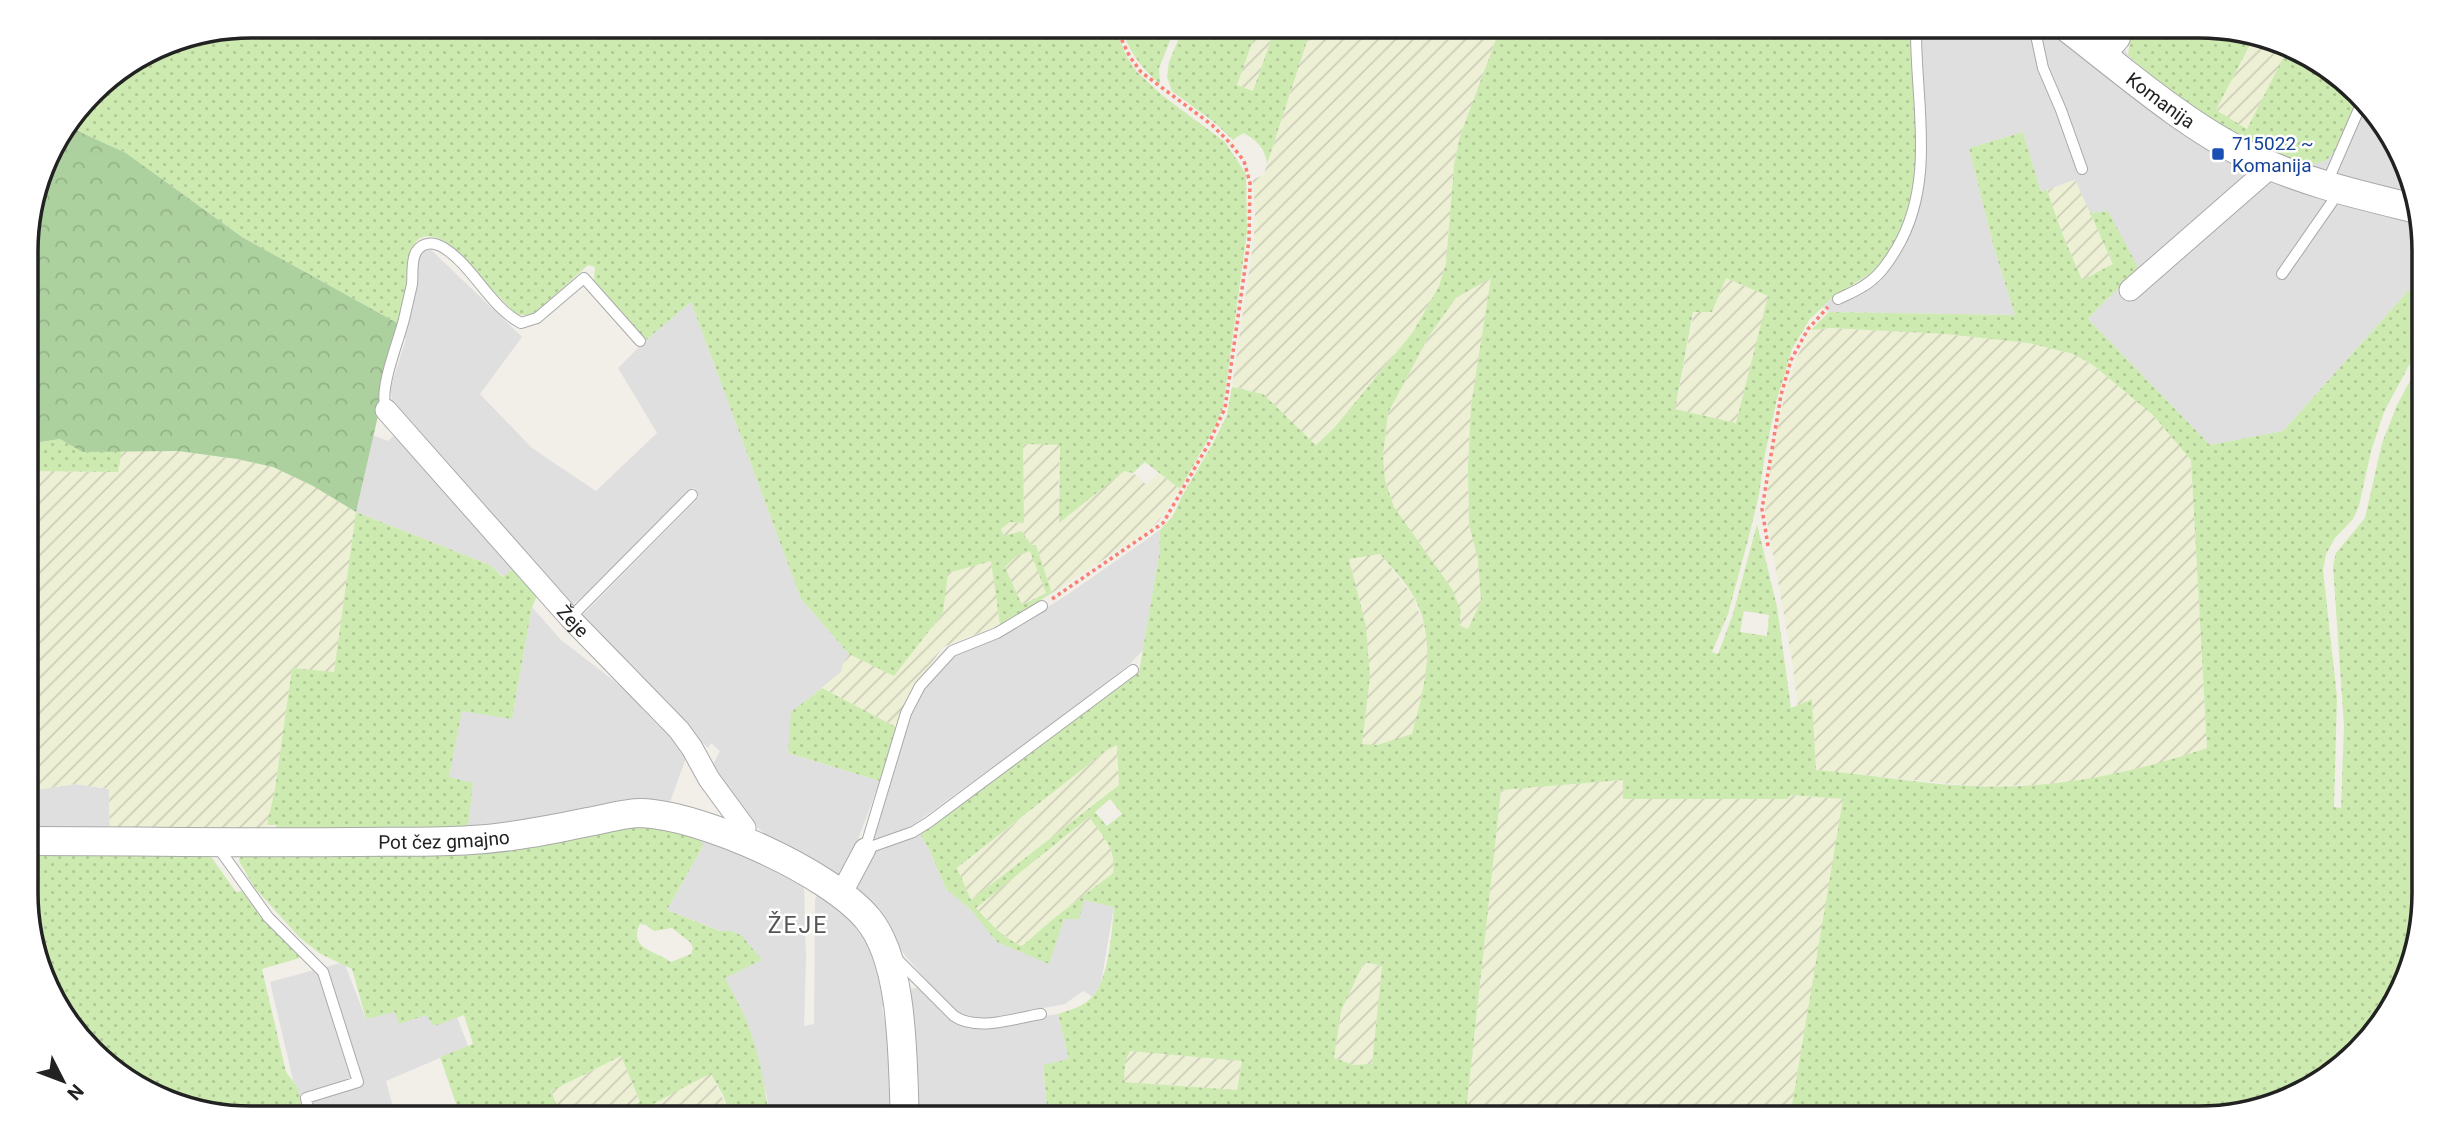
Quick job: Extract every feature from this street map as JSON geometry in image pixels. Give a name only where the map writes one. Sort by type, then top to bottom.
[{"type":"street","name":"Komanija","points":[[2081,38],[2209,134],[2272,166],[2333,187],[2407,206]]},
{"type":"street","points":[[2104,56],[2120,38]]},
{"type":"street","points":[[2130,290],[2272,166]]},
{"type":"street","name":"Žeje","points":[[386,410],[570,618],[679,730],[709,779],[745,828],[741,840]]},
{"type":"street","name":"Pot čez gmajno","points":[[38,841],[215,843],[471,840],[539,832],[641,813],[684,821],[741,840],[811,875],[841,894],[867,919],[908,986],[905,1106]]},
{"type":"street","points":[[841,894],[864,849]]},
{"type":"lane","points":[[1838,299],[1863,287],[1885,267],[1909,228],[1917,202],[1922,163],[1916,38]]},
{"type":"lane","points":[[2037,38],[2043,68],[2082,169]]},
{"type":"lane","points":[[2282,274],[2333,187],[2359,111]]},
{"type":"lane","points":[[386,410],[386,387],[405,317],[414,257],[417,250],[425,244],[430,243],[446,249],[508,314],[521,323],[537,318],[584,278],[640,341]]},
{"type":"lane","points":[[570,618],[692,495]]},
{"type":"lane","points":[[864,849],[906,713],[920,686],[952,651],[997,633],[1042,607]]},
{"type":"lane","points":[[864,849],[913,832],[929,822],[1133,670]]},
{"type":"lane","points":[[215,843],[268,917],[323,972],[358,1082],[306,1098],[308,1106]]},
{"type":"lane","points":[[908,986],[963,1022],[977,1024],[1041,1014]]},
{"type":"path","points":[[1042,607],[1146,536],[1168,516],[1208,445],[1225,408],[1249,240],[1250,183],[1244,161],[1230,142],[1212,125],[1142,72],[1130,57],[1121,39]]},
{"type":"path","points":[[1768,546],[1762,509],[1791,359],[1808,329],[1824,310],[1838,299]]},
{"type":"shaded area","points":[[1911,38],[2119,38],[2128,55],[2151,78],[2232,134],[2338,144],[2354,106],[2384,145],[2405,197],[2411,224],[2412,286],[2283,431],[2210,445],[2088,319],[2109,297],[2108,211],[2090,213],[2075,180],[2041,192],[2023,132],[1969,148],[1994,248],[2015,315],[1829,312],[1823,307],[1860,281],[1910,56]]},
{"type":"shaded area","points":[[427,246],[522,337],[480,394],[532,448],[596,491],[657,433],[618,368],[691,302],[801,599],[849,654],[841,672],[792,712],[788,753],[880,781],[846,871],[838,879],[769,838],[756,826],[711,768],[720,751],[711,743],[708,748],[579,619],[699,497],[694,487],[591,590],[568,608],[478,498],[393,405],[390,389],[406,339],[404,337],[420,253]]},
{"type":"shaded area","points":[[398,432],[517,565],[504,577],[490,565],[356,512],[373,435],[388,441]]},
{"type":"shaded area","points":[[1160,530],[1159,556],[1143,650],[1131,663],[913,825],[888,837],[873,839],[913,708],[926,685],[953,655],[998,638],[1067,595]]},
{"type":"shaded area","points":[[532,607],[561,640],[643,703],[642,709],[687,755],[668,808],[461,832],[449,777],[461,710],[512,719]]},
{"type":"shaded area","points":[[75,784],[109,789],[110,835],[38,847],[38,789]]},
{"type":"shaded area","points":[[920,834],[946,889],[970,909],[997,942],[1049,963],[1064,918],[1084,900],[1114,906],[1101,983],[1093,997],[1083,991],[1065,1004],[986,1019],[970,1019],[951,1009],[892,940],[857,888],[856,878],[873,852]]},
{"type":"shaded area","points":[[700,835],[748,848],[804,885],[804,1026],[814,1024],[817,894],[821,892],[869,937],[887,1005],[882,1007],[884,1020],[892,1020],[895,1106],[768,1106],[746,1020],[724,977],[762,960],[730,931],[721,931],[667,910],[703,846]]},
{"type":"shaded area","points":[[344,962],[366,1019],[416,1003],[457,1017],[468,1046],[386,1081],[393,1106],[299,1106],[270,982]]},
{"type":"shaded area","points":[[918,987],[923,989],[942,1012],[970,1029],[1058,1014],[1069,1059],[1043,1066],[1047,1106],[911,1106],[904,992]]},
{"type":"green space","points":[[1254,38],[1272,38],[1253,91],[1237,85]]},
{"type":"green space","points":[[1254,38],[1237,85],[1253,91],[1272,38],[1308,38],[1267,164],[1260,145],[1252,138],[1243,133],[1233,140],[1172,91],[1167,77],[1169,62],[1179,39]]},
{"type":"green space","points":[[1308,38],[1496,38],[1460,136],[1454,165],[1446,263],[1439,286],[1413,332],[1334,428],[1316,445],[1263,394],[1232,387],[1254,238],[1253,180],[1264,174]]},
{"type":"green space","points":[[1496,38],[1912,38],[1917,161],[1912,201],[1905,226],[1880,267],[1831,299],[1810,319],[1792,349],[1777,399],[1748,540],[1728,614],[1712,652],[1718,654],[1733,614],[1757,524],[1777,607],[1791,708],[1812,699],[1816,770],[1952,785],[2001,787],[2061,783],[2120,773],[2207,748],[2191,460],[2153,415],[2093,365],[2073,354],[2029,343],[1945,334],[1831,328],[1811,330],[1829,312],[2015,315],[1994,248],[1969,148],[2023,132],[2041,192],[2047,190],[2082,280],[2113,264],[2090,213],[2108,211],[2140,271],[2088,319],[2210,445],[2283,431],[2412,286],[2412,360],[2384,412],[2371,451],[2359,506],[2353,519],[2335,538],[2326,554],[2323,570],[2337,697],[2334,807],[2341,808],[2344,726],[2333,566],[2336,553],[2365,518],[2382,443],[2397,405],[2412,377],[2412,906],[2408,934],[2396,974],[2384,999],[2350,1043],[2318,1070],[2293,1083],[2268,1094],[2213,1105],[1789,1105],[1792,1105],[1843,799],[1791,795],[1787,799],[1623,799],[1623,780],[1501,790],[1467,1105],[1047,1106],[1043,1065],[1069,1059],[1058,1014],[1085,1003],[1098,989],[1109,954],[1114,907],[1084,900],[1079,919],[1064,919],[1049,964],[997,942],[970,909],[946,889],[920,834],[1139,672],[1159,556],[1160,530],[1173,516],[1212,445],[1227,415],[1232,387],[1263,394],[1316,445],[1334,428],[1413,332],[1439,286],[1446,263],[1454,165],[1460,136]],"holes":[[[1491,278],[1471,405],[1469,524],[1478,560],[1481,601],[1468,629],[1459,625],[1461,611],[1452,589],[1394,507],[1385,480],[1383,456],[1388,413],[1429,336],[1456,298]],[[1726,278],[1768,296],[1736,423],[1675,409],[1693,312],[1712,312]],[[1380,554],[1414,597],[1426,631],[1424,682],[1412,734],[1377,745],[1362,744],[1370,677],[1366,626],[1349,559]],[[1744,611],[1769,615],[1767,636],[1740,632]],[[1117,745],[1119,785],[971,900],[957,868],[1107,750]],[[1110,799],[1122,814],[1107,826],[1095,812]],[[1089,817],[1111,849],[1113,873],[1022,946],[992,925],[976,908]],[[1364,962],[1382,966],[1372,1064],[1354,1065],[1334,1058],[1341,1011]],[[1130,1051],[1242,1061],[1237,1090],[1124,1082],[1125,1062]]]},
{"type":"green space","points":[[2130,38],[2199,38],[2250,45],[2216,110],[2247,129],[2284,56],[2329,83],[2354,106],[2344,132],[2326,160],[2307,163],[2282,158],[2253,145],[2193,107],[2128,55]]},
{"type":"green space","points":[[238,39],[1119,39],[1137,72],[1163,96],[1225,142],[1246,174],[1247,232],[1223,407],[1216,425],[1180,489],[1145,462],[1133,473],[1124,471],[1059,523],[1060,445],[1023,444],[1024,523],[1010,522],[1001,529],[1004,536],[1021,531],[1032,545],[1036,545],[1052,593],[1000,625],[991,561],[948,573],[943,613],[894,676],[849,654],[801,599],[691,302],[645,341],[594,280],[595,267],[588,265],[533,315],[517,315],[446,242],[433,237],[423,237],[412,249],[399,324],[242,237],[126,153],[76,130],[101,101],[145,67],[197,46]],"holes":[[[1030,551],[1046,593],[1022,605],[1005,567],[1017,556]]]},
{"type":"green space","points":[[1125,39],[1171,39],[1159,68],[1160,84],[1147,72]]},
{"type":"green space","points":[[2250,45],[2284,56],[2247,129],[2216,110]]},
{"type":"green space","points":[[76,130],[126,153],[242,237],[399,324],[356,512],[313,486],[273,467],[178,451],[82,452],[60,439],[39,442],[39,238],[46,197],[55,170]]},
{"type":"green space","points":[[2075,180],[2113,264],[2082,281],[2047,190]]},
{"type":"green space","points":[[1492,277],[1471,405],[1469,524],[1478,560],[1481,602],[1469,629],[1459,625],[1452,589],[1394,507],[1385,480],[1383,456],[1388,413],[1429,336],[1456,298]]},
{"type":"green space","points":[[1726,278],[1769,296],[1736,423],[1675,409],[1694,312],[1712,312]]},
{"type":"green space","points":[[1831,328],[1945,334],[2029,343],[2073,354],[2093,365],[2153,415],[2191,460],[2207,748],[2154,766],[2060,785],[1972,786],[1816,770],[1812,700],[1798,707],[1765,510],[1774,443],[1796,359],[1811,330]]},
{"type":"green space","points":[[60,439],[82,452],[122,450],[118,472],[39,471],[39,442]]},
{"type":"green space","points":[[1023,444],[1060,444],[1058,499],[1124,471],[1133,473],[1147,485],[1158,473],[1180,489],[1159,521],[1052,593],[1036,545],[1032,545],[1025,535],[1004,536],[1001,529],[1010,522],[1024,523]]},
{"type":"green space","points":[[122,450],[178,451],[237,459],[273,467],[313,486],[356,512],[334,673],[292,668],[269,823],[262,834],[110,835],[109,789],[75,784],[38,789],[39,471],[117,472]]},
{"type":"green space","points":[[356,512],[490,565],[503,577],[517,565],[521,569],[519,578],[537,596],[532,607],[512,719],[462,711],[449,777],[473,783],[468,826],[461,832],[277,833],[276,825],[267,825],[275,789],[292,668],[334,672]]},
{"type":"green space","points":[[1030,550],[1046,592],[1022,605],[1005,567],[1017,556]]},
{"type":"green space","points":[[1380,554],[1413,596],[1427,634],[1427,676],[1413,734],[1377,745],[1362,745],[1366,626],[1349,558]]},
{"type":"green space","points":[[991,561],[1000,625],[943,647],[908,696],[896,727],[822,688],[841,672],[849,654],[894,675],[943,613],[947,573]]},
{"type":"green space","points":[[822,688],[896,727],[880,781],[788,753],[791,712]]},
{"type":"green space","points":[[1117,745],[1119,785],[971,900],[957,869],[1107,750]]},
{"type":"green space","points":[[1624,780],[1624,798],[1791,795],[1844,799],[1792,1105],[1467,1105],[1501,789]]},
{"type":"green space","points":[[1089,816],[1112,847],[1115,864],[1113,873],[1022,946],[1012,941],[976,908]]},
{"type":"green space","points":[[644,824],[700,835],[703,846],[667,910],[720,931],[741,935],[762,960],[725,978],[745,1016],[755,1045],[767,1106],[727,1106],[711,1074],[649,1106],[633,1106],[640,1102],[621,1056],[551,1091],[557,1106],[457,1106],[440,1057],[473,1044],[464,1015],[434,1026],[426,1015],[399,1024],[395,1012],[366,1019],[352,969],[319,953],[299,937],[254,887],[239,861],[240,856]],"holes":[[[640,924],[654,931],[672,928],[690,942],[693,948],[691,954],[671,962],[646,949],[638,939]]]},
{"type":"green space","points":[[38,849],[202,853],[212,858],[236,892],[242,891],[300,958],[262,969],[286,1072],[298,1088],[301,1106],[224,1104],[183,1094],[145,1077],[101,1043],[67,999],[46,947],[40,920]]},
{"type":"green space","points":[[1364,962],[1382,966],[1372,1065],[1354,1065],[1334,1058],[1341,1011]]},
{"type":"green space","points":[[1130,1051],[1242,1060],[1237,1090],[1124,1082],[1125,1061]]},
{"type":"green space","points":[[621,1056],[640,1103],[635,1106],[557,1106],[551,1091]]},
{"type":"green space","points":[[711,1074],[726,1106],[647,1106],[692,1081]]},
{"type":"place","name":"715022 ~ Komanija","points":[[2218,154]]},
{"type":"district","name":"ŽEJE","points":[[798,925]]}]
